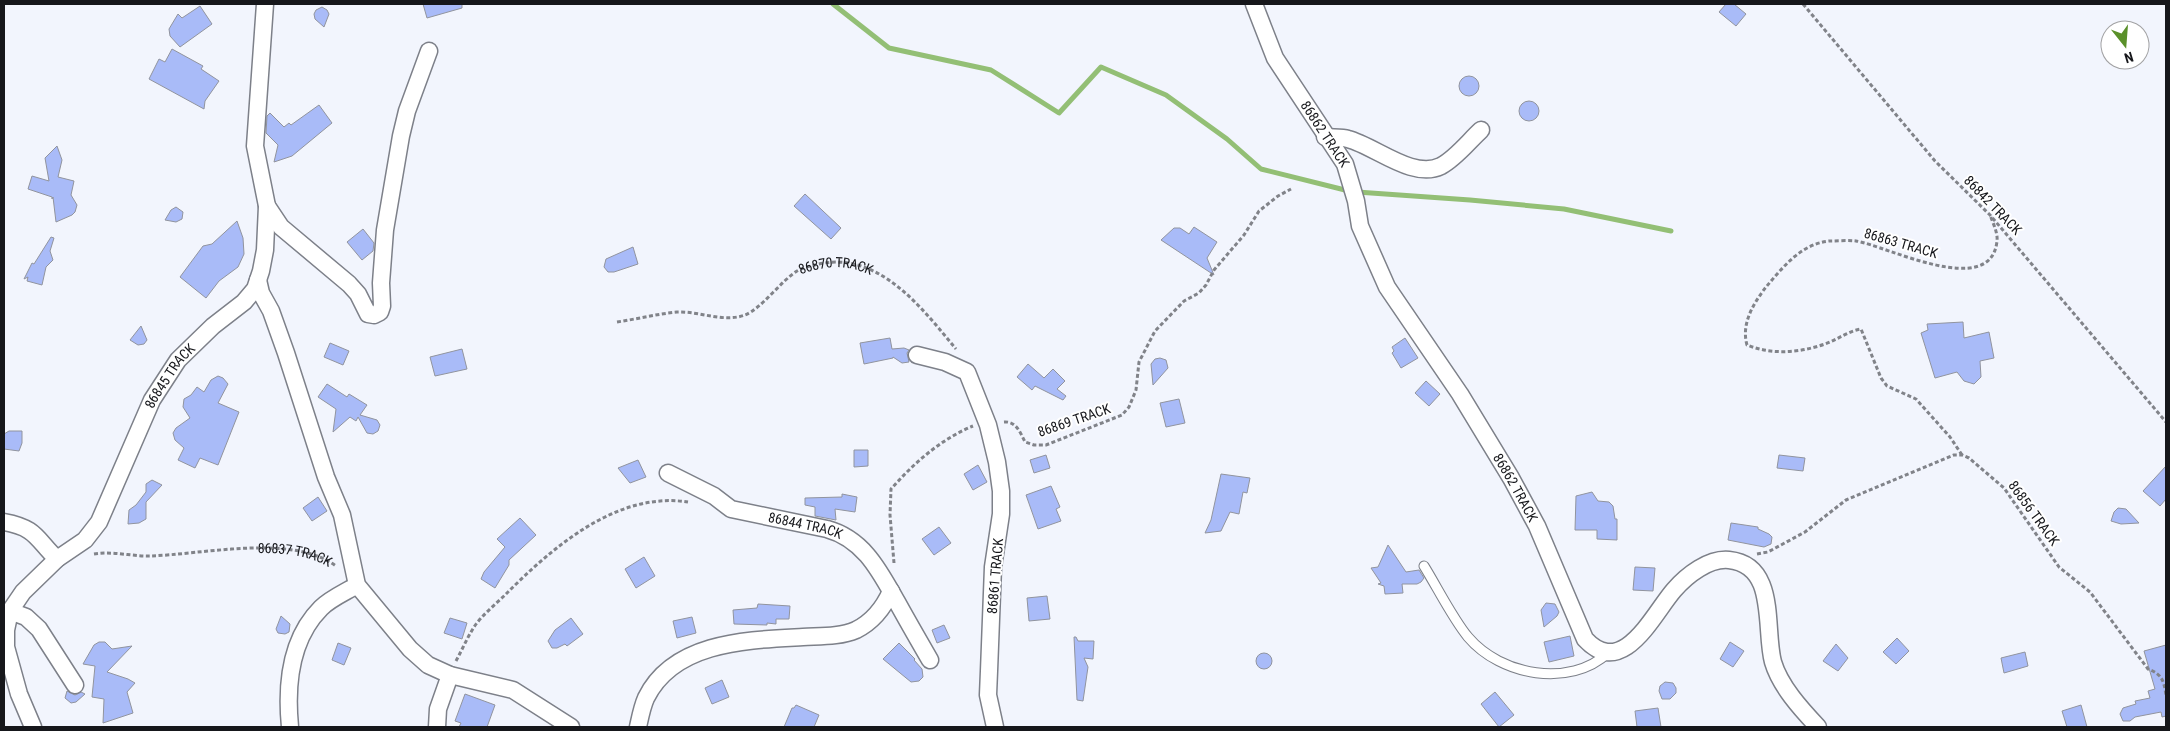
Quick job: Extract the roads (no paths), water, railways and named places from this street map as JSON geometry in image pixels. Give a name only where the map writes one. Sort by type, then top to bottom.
[{"type":"street","name":"86845 TRACK","points":[[33,727],[19,694],[6,647],[6,630],[10,611],[23,592],[57,559],[84,540],[99,522],[152,400],[178,360],[214,326],[244,302],[255,288],[258,280],[265,250],[267,206],[255,146],[265,4]]},
{"type":"street","name":"86862 TRACK","points":[[1254,4],[1275,58],[1325,137],[1345,164],[1356,201],[1360,226],[1387,287],[1455,386],[1499,456],[1537,526],[1586,639],[1595,649],[1608,653]]},
{"type":"street","points":[[267,206],[286,232],[349,284],[358,294],[368,314],[374,315],[380,312],[382,306],[385,230],[401,136],[407,111],[429,51]]},
{"type":"street","points":[[1325,137],[1348,139],[1417,169],[1431,169],[1446,162],[1481,130]]},
{"type":"street","points":[[258,280],[261,293],[271,311],[286,354],[326,477],[342,515],[357,585],[410,649],[428,665],[450,675],[512,690],[571,727]]},
{"type":"street","name":"86861 TRACK","points":[[917,355],[945,362],[967,372],[988,426],[997,462],[1001,491],[1001,514],[993,567],[988,695],[995,727]]},
{"type":"street","name":"86844 TRACK","points":[[668,473],[714,496],[731,509],[840,532],[869,556],[880,570],[930,660]]},
{"type":"street","points":[[4,522],[18,524],[32,532],[40,538],[43,546],[57,559]]},
{"type":"street","points":[[1608,653],[1622,650],[1636,639],[1658,614],[1674,590],[1692,573],[1712,562],[1730,560],[1750,568],[1761,580],[1766,598],[1773,662],[1780,678],[1818,727]]},
{"type":"street","points":[[290,727],[289,679],[297,644],[308,624],[322,607],[357,585]]},
{"type":"street","points":[[638,727],[645,699],[652,687],[661,677],[684,659],[732,643],[762,638],[841,634],[856,630],[878,613],[886,603],[891,591]]},
{"type":"street","points":[[10,611],[26,617],[38,629],[75,685]]},
{"type":"street","points":[[436,727],[438,708],[450,675]]},
{"type":"lane","points":[[1424,566],[1468,638],[1503,664],[1524,670],[1556,674],[1588,667],[1599,662],[1608,653]]},
{"type":"waterway","points":[[833,4],[889,48],[991,70],[1059,113],[1101,67],[1166,95],[1227,139],[1261,169],[1349,191]]},
{"type":"waterway","points":[[1357,192],[1564,209],[1671,231]]}]
